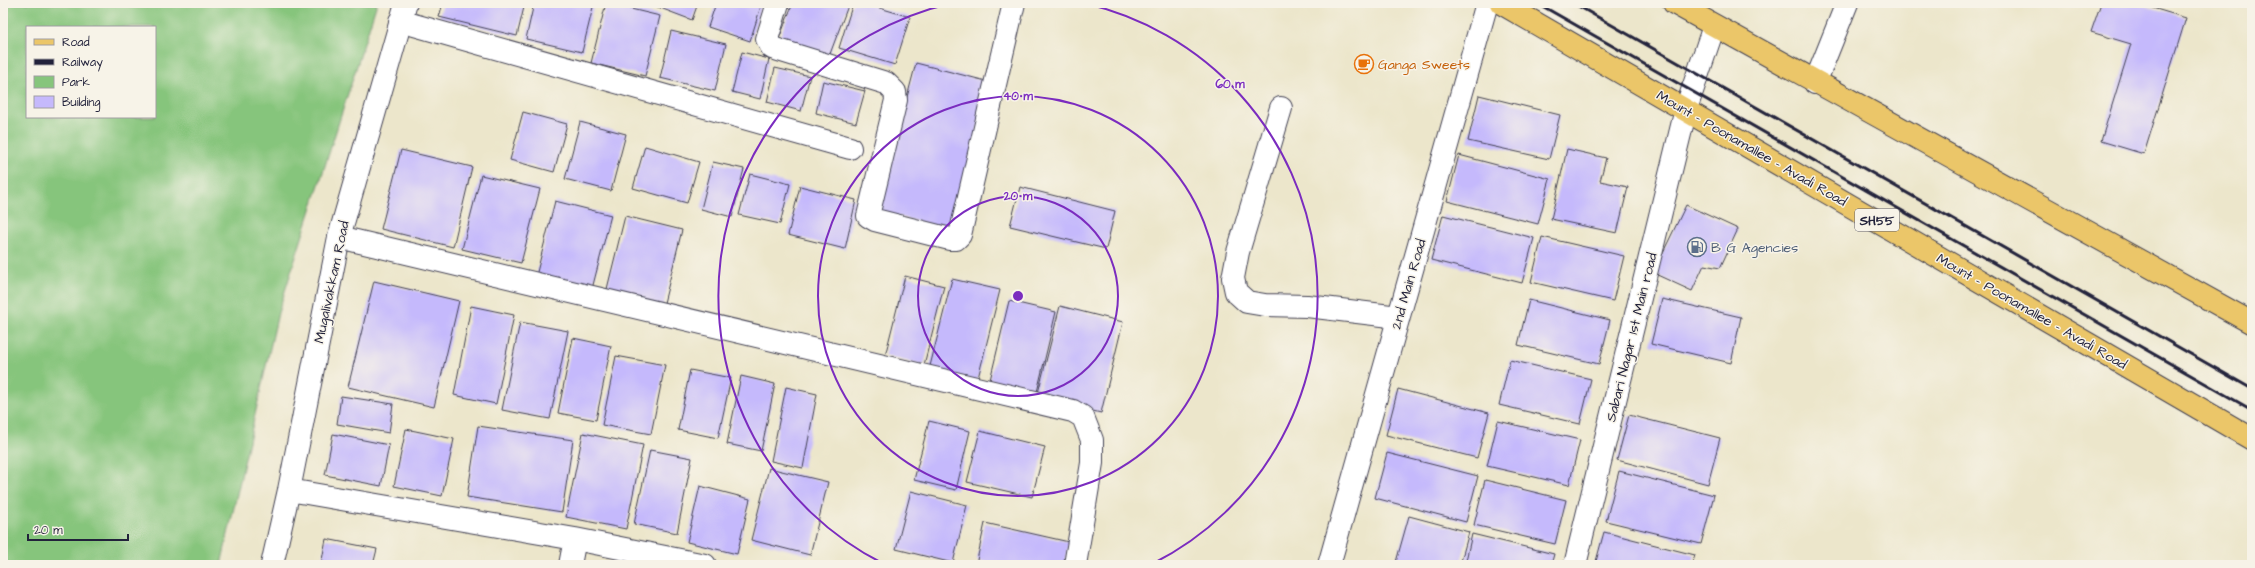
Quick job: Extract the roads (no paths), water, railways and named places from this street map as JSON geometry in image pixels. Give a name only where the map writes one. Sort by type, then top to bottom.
[{"type":"main road","name":"Mount - Poonamallee - Avadi Road","points":[[1501,3],[1686,109],[2252,439]]},
{"type":"main road","points":[[1674,3],[2252,324]]},
{"type":"street","points":[[778,3],[767,39],[772,48],[886,83],[896,92],[896,100],[868,216],[875,220],[950,239],[956,239],[960,235],[1014,3]]},
{"type":"street","name":"2nd Main Road","points":[[1329,565],[1487,3]]},
{"type":"street","points":[[1815,82],[1847,3]]},
{"type":"street","points":[[403,12],[850,148]]},
{"type":"street","name":"Mugalivakkam Road","points":[[272,565],[289,490],[339,237],[403,12]]},
{"type":"street","name":"Sabari Nagar 1st Main road","points":[[1575,565],[1686,109],[1714,26]]},
{"type":"street","points":[[1281,108],[1238,252],[1233,278],[1236,292],[1247,302],[1259,304],[1306,306],[1399,317]]},
{"type":"street","points":[[339,237],[1073,411],[1083,417],[1092,440],[1092,463],[1075,565]]},
{"type":"street","points":[[289,490],[575,539],[705,565]]},
{"type":"street","points":[[570,565],[575,539]]},
{"type":"railway","points":[[1537,3],[2252,410]]},
{"type":"railway","points":[[1573,3],[2252,389]]},
{"type":"place","name":"Ganga Sweets","points":[[1364,64]]},
{"type":"place","name":"B G Agencies","points":[[1697,247]]}]
